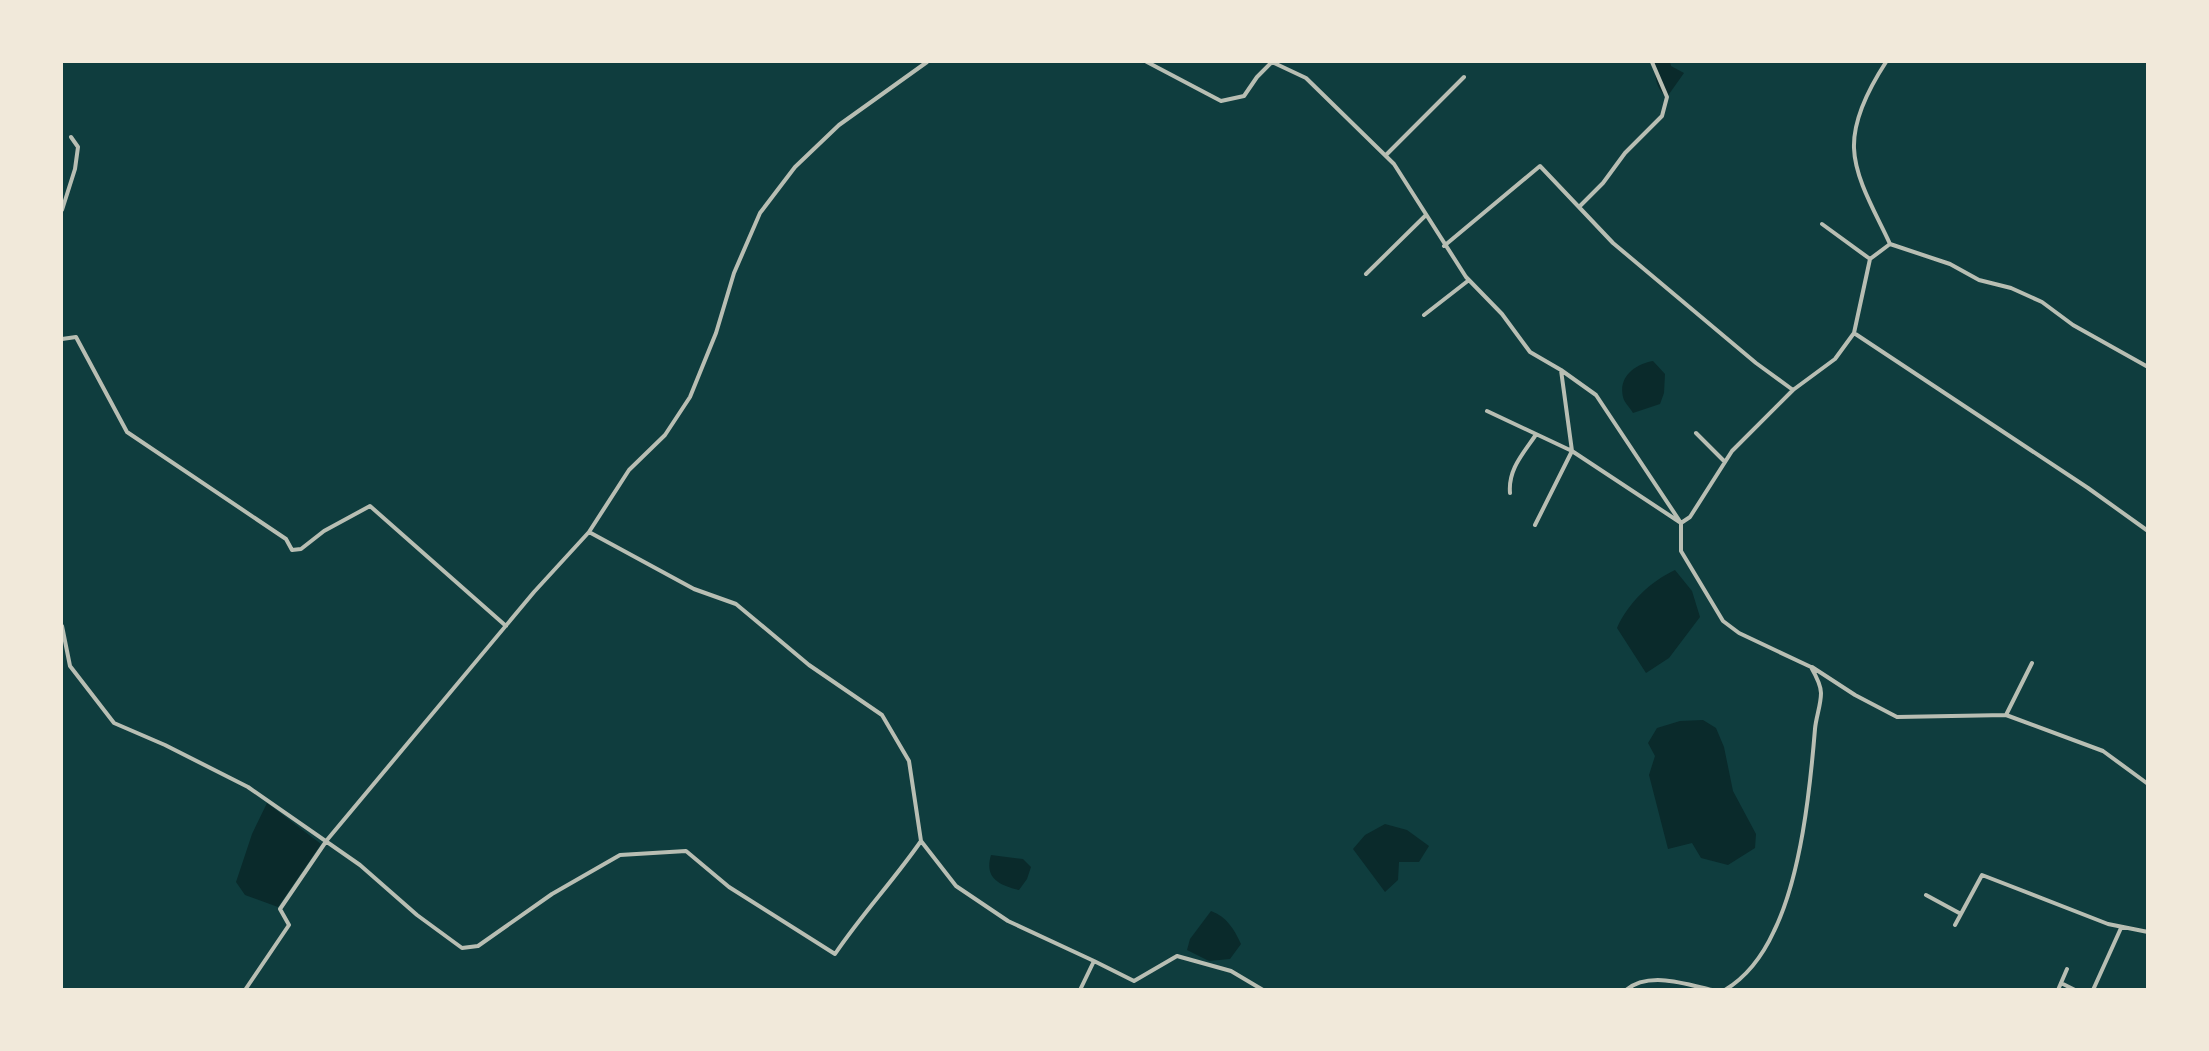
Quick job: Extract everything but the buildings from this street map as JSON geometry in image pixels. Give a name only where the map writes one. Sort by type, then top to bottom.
[{"type":"street","points":[[245,990],[289,925],[280,909],[327,840],[506,626],[589,532],[629,470],[665,435],[690,397],[716,333],[734,273],[760,213],[795,167],[839,125],[927,62]]},
{"type":"street","points":[[1147,62],[1221,101],[1244,96],[1257,77],[1272,62],[1306,78],[1386,155],[1394,164],[1444,246],[1469,280],[1502,314],[1530,352],[1561,369],[1596,395],[1610,413],[1681,523],[1682,550],[1723,621],[1739,633],[1811,667],[1855,695],[1898,717],[2006,715],[2103,751],[2148,784]]},
{"type":"street","points":[[1579,207],[1604,183],[1626,153],[1662,116],[1667,97],[1652,62]]},
{"type":"street","points":[[1886,62],[1859,120],[1854,148],[1860,175],[1890,244],[1950,264],[1979,280],[2011,288],[2042,302],[2073,325],[2148,367]]},
{"type":"street","points":[[1386,155],[1464,77]]},
{"type":"street","points":[[62,210],[75,169],[78,147],[71,137]]},
{"type":"street","points":[[1444,246],[1540,166],[1613,243],[1667,291],[1793,390]]},
{"type":"street","points":[[1366,274],[1425,216]]},
{"type":"street","points":[[1822,224],[1870,259]]},
{"type":"street","points":[[1681,523],[1690,517],[1725,462],[1756,425],[1793,390],[1834,359],[1854,333],[1870,259],[1890,244]]},
{"type":"street","points":[[1424,315],[1469,280]]},
{"type":"street","points":[[1854,333],[2088,488],[2148,531]]},
{"type":"street","points":[[62,339],[76,337],[127,432],[286,538],[292,550],[301,549],[324,531],[370,506],[506,626]]},
{"type":"street","points":[[1535,525],[1572,452],[1561,369]]},
{"type":"street","points":[[1487,411],[1572,452],[1681,523]]},
{"type":"street","points":[[1696,433],[1725,462]]},
{"type":"street","points":[[1510,493],[1509,480],[1514,468],[1535,436]]},
{"type":"street","points":[[589,532],[694,589],[736,604],[809,665],[882,715],[909,761],[921,841],[956,886],[1008,921],[1134,981],[1177,956],[1231,971],[1263,990]]},
{"type":"street","points":[[62,626],[70,666],[114,723],[165,744],[248,787],[327,840],[417,915],[462,948],[478,946],[552,894],[620,855],[686,851],[729,887],[836,954],[857,921],[896,877],[921,841]]},
{"type":"street","points":[[2006,715],[2032,663]]},
{"type":"street","points":[[1725,990],[1743,979],[1761,953],[1775,930],[1788,894],[1813,765],[1815,726],[1821,691],[1811,667]]},
{"type":"street","points":[[1955,925],[1982,874],[2121,928],[2148,932]]},
{"type":"street","points":[[1926,895],[1961,914]]},
{"type":"street","points":[[2093,990],[2121,928]]},
{"type":"street","points":[[1080,990],[1095,962]]},
{"type":"street","points":[[2058,990],[2067,969]]},
{"type":"street","points":[[1626,990],[1634,983],[1651,980],[1712,990]]},
{"type":"street","points":[[2061,983],[2075,990]]},
{"type":"water","points":[[1654,62],[1670,62],[1671,66],[1684,73],[1667,97],[1658,85]]},
{"type":"water","points":[[1653,361],[1665,374],[1664,393],[1660,404],[1633,413],[1624,399],[1623,383],[1635,368]]},
{"type":"water","points":[[1675,570],[1692,591],[1700,617],[1669,658],[1646,673],[1617,628],[1627,610],[1641,594],[1657,580]]},
{"type":"water","points":[[1703,720],[1716,728],[1724,747],[1733,791],[1756,834],[1755,848],[1728,865],[1701,858],[1692,843],[1668,849],[1649,775],[1655,756],[1648,743],[1657,728],[1680,721]]},
{"type":"water","points":[[267,803],[321,844],[278,907],[245,895],[236,882],[252,834]]},
{"type":"water","points":[[1385,824],[1407,830],[1429,846],[1419,862],[1399,862],[1398,880],[1385,892],[1353,849],[1365,835]]},
{"type":"water","points":[[991,855],[1023,859],[1031,867],[1027,879],[1019,890],[1005,886],[995,879],[989,863]]},
{"type":"water","points":[[1211,911],[1229,924],[1241,944],[1230,959],[1209,961],[1187,950],[1190,939]]}]
